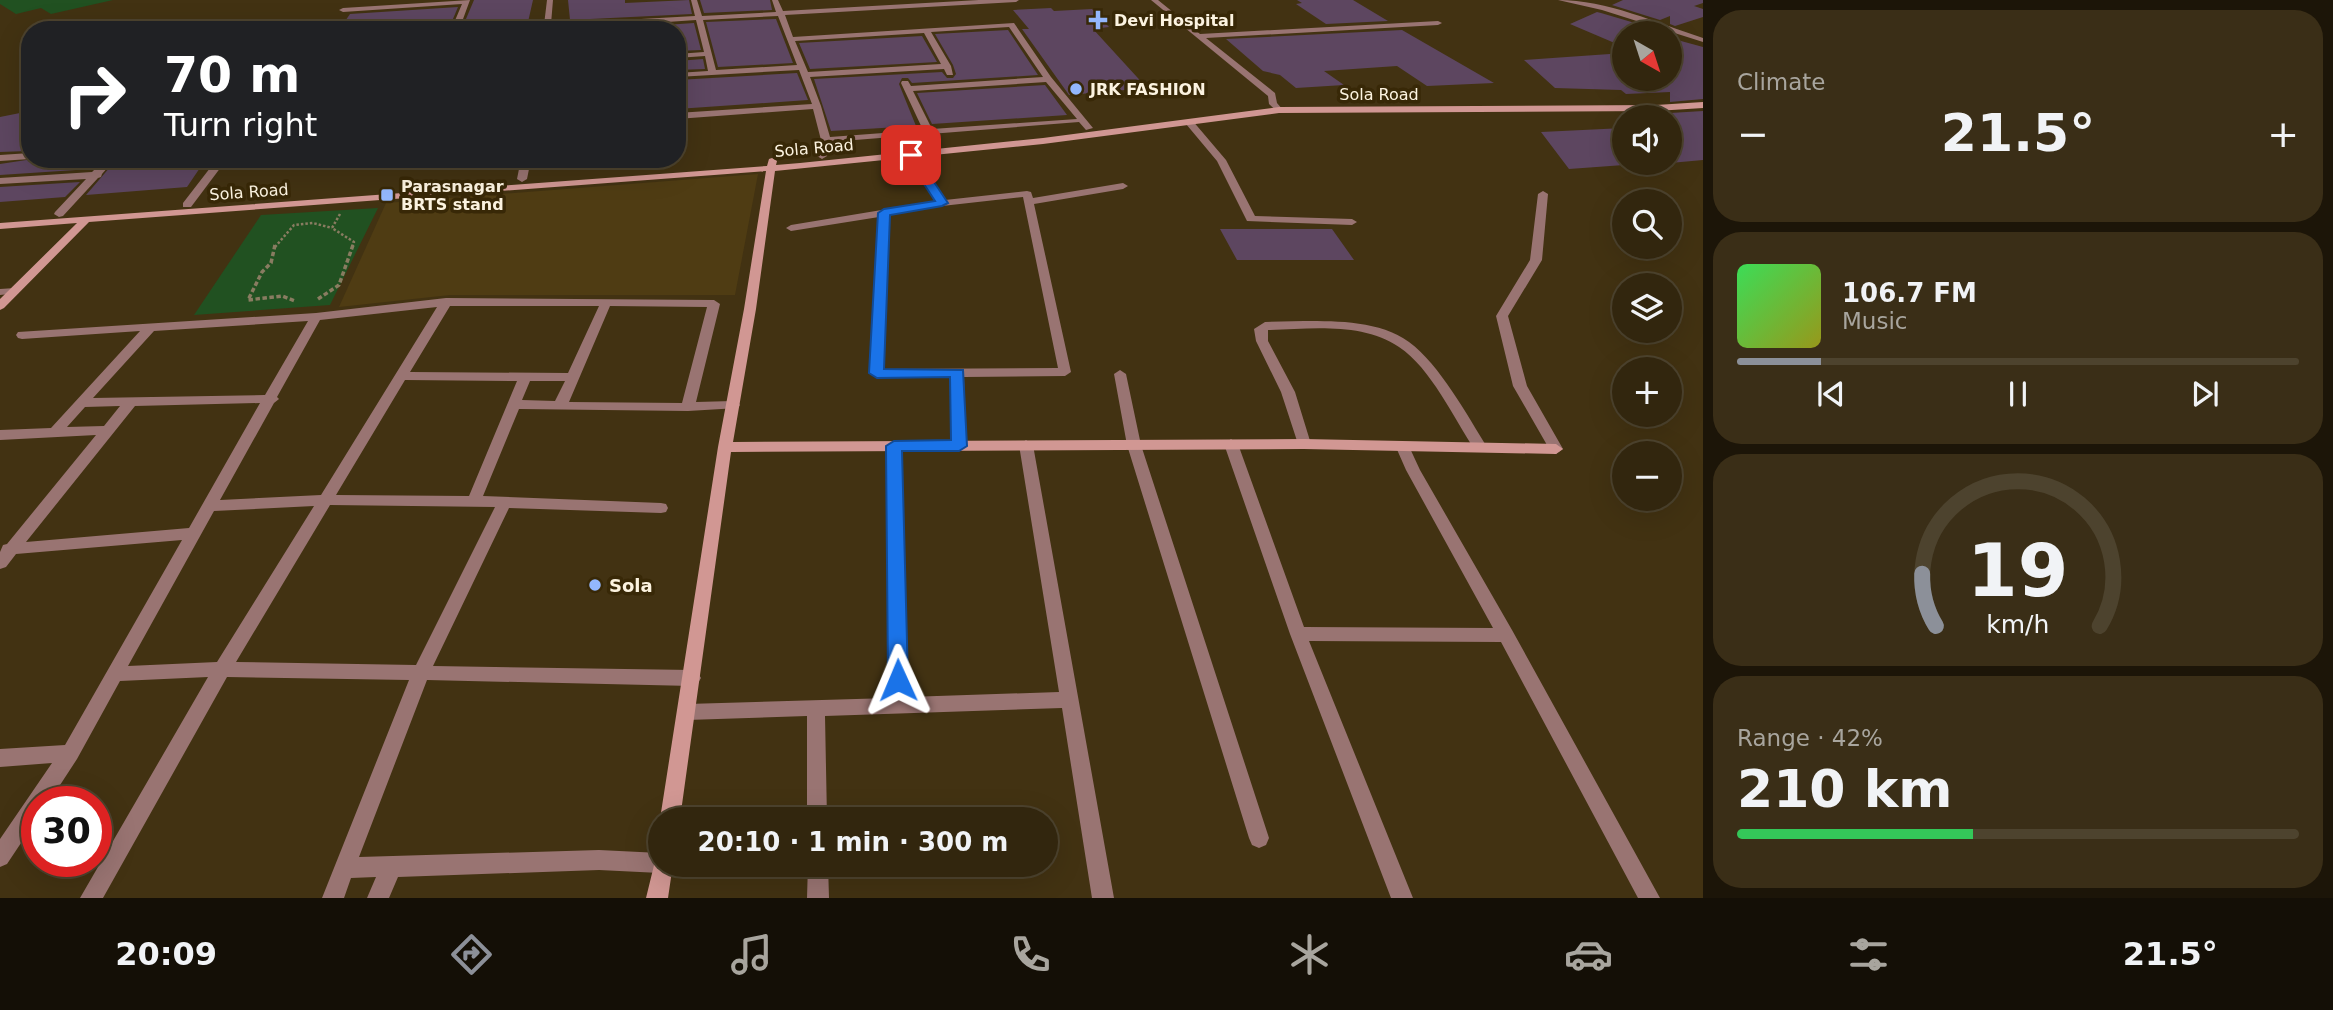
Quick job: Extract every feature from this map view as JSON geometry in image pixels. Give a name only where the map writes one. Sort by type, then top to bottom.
[{"type":"main road","name":"Sola Road","points":[[0,219],[59,214],[90,216],[771,164],[822,156],[1276,107],[1659,102],[1703,99]]},
{"type":"main road","name":"Sola Road","points":[[6,226],[187,205],[522,179],[911,155],[1189,122],[1276,107],[1643,108],[1703,105]]},
{"type":"main road","points":[[672,807],[725,447],[771,164]]},
{"type":"main road","points":[[0,306],[90,216]]},
{"type":"main road","points":[[725,447],[1304,444],[1556,449]]},
{"type":"main road","points":[[657,898],[659,877]]},
{"type":"street","points":[[548,21],[550,0]]},
{"type":"street","points":[[694,0],[713,73]]},
{"type":"street","points":[[775,0],[817,106],[826,140],[822,156]]},
{"type":"street","points":[[635,21],[1016,0]]},
{"type":"street","points":[[1154,0],[1272,95],[1276,107]]},
{"type":"street","points":[[1561,0],[1603,8],[1703,40]]},
{"type":"street","points":[[342,10],[467,1],[459,21]]},
{"type":"street","points":[[1199,36],[1438,23]]},
{"type":"street","points":[[792,39],[1011,25],[1048,79],[1089,128]]},
{"type":"street","points":[[927,31],[958,86]]},
{"type":"street","points":[[686,55],[707,54]]},
{"type":"street","points":[[686,74],[947,66]]},
{"type":"street","points":[[898,69],[929,132]]},
{"type":"street","points":[[909,89],[1048,79]]},
{"type":"street","points":[[686,115],[817,106]]},
{"type":"street","points":[[826,140],[1075,121]]},
{"type":"street","points":[[1189,122],[1221,160],[1251,219],[1352,222]]},
{"type":"street","points":[[911,155],[942,203]]},
{"type":"street","points":[[0,158],[21,157]]},
{"type":"street","points":[[59,214],[103,168]]},
{"type":"street","points":[[187,205],[215,168]]},
{"type":"street","points":[[522,179],[524,168]]},
{"type":"street","points":[[0,181],[98,174]]},
{"type":"street","points":[[1029,202],[1123,186]]},
{"type":"street","points":[[791,228],[942,203],[1027,194],[1065,372],[877,373],[884,213]]},
{"type":"street","points":[[1543,194],[1536,260],[1502,316],[1520,386],[1556,449]]},
{"type":"street","points":[[0,292],[15,290]]},
{"type":"street","points":[[22,335],[316,317],[446,302],[714,304],[688,407]]},
{"type":"street","points":[[91,898],[222,669],[446,302]]},
{"type":"street","points":[[560,405],[606,302]]},
{"type":"street","points":[[48,786],[70,753],[316,317]]},
{"type":"street","points":[[1304,444],[1288,392],[1262,341],[1260,329],[1265,326],[1382,332],[1398,341],[1418,356],[1480,447]]},
{"type":"street","points":[[55,432],[149,329]]},
{"type":"street","points":[[958,373],[959,446]]},
{"type":"street","points":[[1120,374],[1133,444],[1259,838]]},
{"type":"street","points":[[401,376],[571,377]]},
{"type":"street","points":[[474,501],[525,377]]},
{"type":"street","points":[[81,402],[272,399]]},
{"type":"street","points":[[0,564],[6,549],[130,403]]},
{"type":"street","points":[[514,404],[688,407],[733,405]]},
{"type":"street","points":[[0,435],[107,430]]},
{"type":"street","points":[[1231,444],[1298,634],[1402,898]]},
{"type":"street","points":[[1026,445],[1103,898]]},
{"type":"street","points":[[1402,445],[1413,470],[1649,898]]},
{"type":"street","points":[[894,446],[898,706]]},
{"type":"street","points":[[211,506],[325,500],[474,501],[661,508]]},
{"type":"street","points":[[333,898],[347,868],[421,672],[504,503]]},
{"type":"street","points":[[6,549],[195,533]]},
{"type":"street","points":[[1298,634],[1506,635]]},
{"type":"street","points":[[115,674],[222,669],[692,678]]},
{"type":"street","points":[[687,712],[1070,700]]},
{"type":"street","points":[[817,708],[817,807]]},
{"type":"street","points":[[0,758],[70,753]]},
{"type":"street","points":[[0,856],[21,825]]},
{"type":"street","points":[[347,868],[600,860],[648,863]]},
{"type":"street","points":[[378,898],[391,866]]},
{"type":"street","points":[[818,877],[818,898]]},
{"type":"path","points":[[332,229],[342,210]]},
{"type":"path","points":[[296,301],[282,296],[248,300],[262,272],[271,263],[275,245],[293,225],[313,223],[332,229],[354,242],[341,275],[340,285],[326,296],[307,300]]},
{"type":"shaded area","points":[[758,174],[735,295],[450,295],[339,307],[386,203]]},
{"type":"green space","points":[[0,0],[113,0],[51,14],[41,8],[16,14],[0,4]]},
{"type":"green space","points":[[378,208],[330,305],[194,315],[261,215]]},
{"type":"building","points":[[474,0],[533,0],[528,21],[465,21]]},
{"type":"building","points":[[568,0],[625,0],[625,3],[689,0],[692,14],[570,20]]},
{"type":"building","points":[[700,0],[770,0],[772,10],[704,13]]},
{"type":"building","points":[[1297,0],[1353,0],[1388,21],[1326,24],[1296,4],[1302,3]]},
{"type":"building","points":[[1623,0],[1703,0],[1703,3],[1694,6],[1703,9],[1703,17],[1682,24],[1682,21],[1670,21],[1670,16],[1660,20],[1612,5]]},
{"type":"building","points":[[458,7],[452,21],[345,21],[350,14]]},
{"type":"building","points":[[1051,8],[1054,11],[1092,9],[1109,27],[1093,29],[1147,88],[1069,95],[1022,29],[1029,29],[1013,10]]},
{"type":"building","points":[[1597,12],[1628,21],[1612,21],[1612,42],[1570,24]]},
{"type":"building","points":[[776,19],[793,63],[718,67],[706,22]]},
{"type":"building","points":[[694,23],[701,50],[686,51],[686,24]]},
{"type":"building","points":[[1008,30],[1038,75],[912,83],[908,78],[902,78],[899,84],[916,126],[831,131],[814,79],[942,72],[947,78],[953,78],[956,74],[953,65],[935,34]]},
{"type":"building","points":[[1402,30],[1494,83],[1427,86],[1397,66],[1324,71],[1344,85],[1296,88],[1280,75],[1263,71],[1226,39]]},
{"type":"building","points":[[922,36],[937,62],[810,69],[799,43]]},
{"type":"building","points":[[1682,41],[1703,47],[1703,99],[1670,102],[1670,92],[1626,94],[1622,91],[1682,91]]},
{"type":"building","points":[[1612,54],[1612,90],[1555,88],[1524,60]]},
{"type":"building","points":[[703,59],[705,69],[686,70],[686,60]]},
{"type":"building","points":[[797,73],[808,100],[686,108],[686,79]]},
{"type":"building","points":[[1045,85],[1067,115],[932,124],[917,93]]},
{"type":"building","points":[[1703,111],[1703,160],[1682,162],[1682,112]]},
{"type":"building","points":[[21,113],[21,151],[0,152],[0,117]]},
{"type":"building","points":[[1612,129],[1612,166],[1569,169],[1541,132]]},
{"type":"building","points":[[21,161],[21,168],[92,168],[0,175],[0,164]]},
{"type":"building","points":[[109,168],[200,168],[187,187],[86,195]]},
{"type":"building","points":[[80,182],[65,197],[0,202],[0,187]]},
{"type":"building","points":[[1220,229],[1332,229],[1354,260],[1237,260]]},
{"type":"place","name":"Devi Hospital","points":[[1098,20]]},
{"type":"place","name":"JRK FASHION","points":[[1076,89]]},
{"type":"place","name":"Parasnagar BRTS stand","points":[[387,195]]},
{"type":"place","name":"Sola","points":[[595,585]]},
{"type":"route","points":[[898,680],[894,446],[959,446],[958,373],[877,373],[884,213],[942,203],[911,155]]}]
